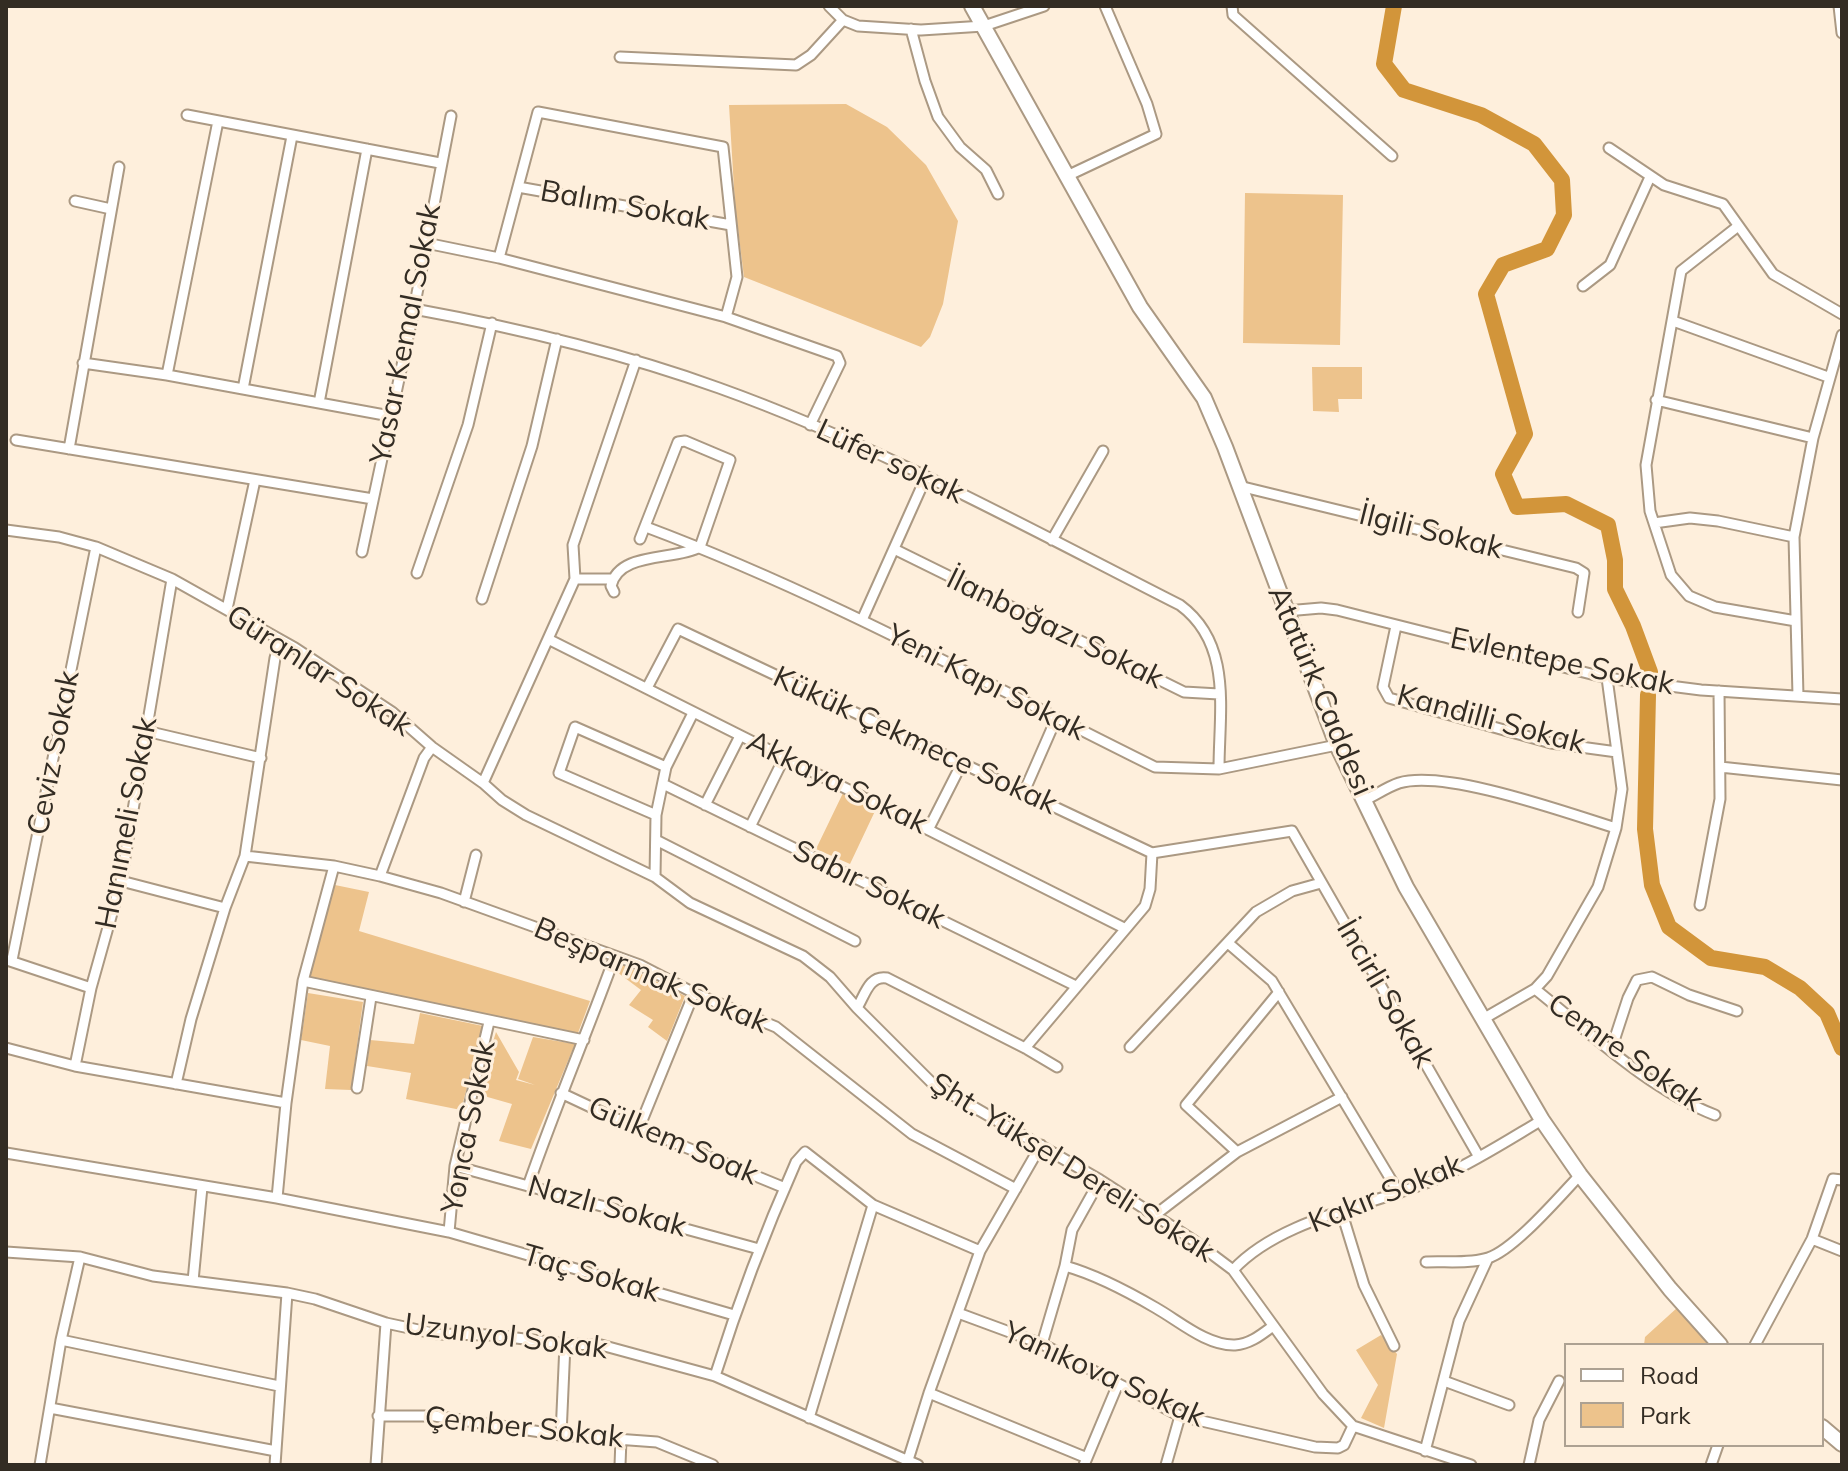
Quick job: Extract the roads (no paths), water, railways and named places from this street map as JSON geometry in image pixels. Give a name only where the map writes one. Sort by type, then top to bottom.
[{"type":"main road","name":"Atatürk Caddesi","points":[[972,6],[1140,307],[1204,398],[1337,745],[1406,887],[1542,1120],[1580,1175],[1689,1313],[1718,1343]]},
{"type":"main road","points":[[1824,1429],[1842,1444]]},
{"type":"street","points":[[829,6],[843,20],[858,26],[911,29],[984,26],[1044,6]]},
{"type":"street","points":[[1067,176],[1156,134],[1147,104],[1105,6]]},
{"type":"street","points":[[1232,6],[1233,15],[1392,156]]},
{"type":"street","points":[[1839,6],[1842,33]]},
{"type":"street","points":[[620,57],[796,65],[811,55],[843,20]]},
{"type":"street","points":[[911,29],[938,117],[960,147],[986,170],[998,194]]},
{"type":"street","points":[[499,258],[538,112],[723,147],[737,277],[726,317]]},
{"type":"street","points":[[187,115],[440,163]]},
{"type":"street","name":"Yasar Kemal Sokak","points":[[362,552],[451,116]]},
{"type":"street","points":[[167,375],[218,121]]},
{"type":"street","points":[[243,389],[292,136]]},
{"type":"street","points":[[1609,148],[1664,185],[1723,204],[1773,274],[1842,314]]},
{"type":"street","points":[[319,403],[367,149]]},
{"type":"street","points":[[69,449],[119,167]]},
{"type":"street","points":[[1583,286],[1610,265],[1650,177]]},
{"type":"street","name":"Balım Sokak","points":[[518,187],[731,225]]},
{"type":"street","points":[[75,201],[111,209]]},
{"type":"street","points":[[1737,227],[1681,271],[1646,465],[1650,511],[1671,575],[1689,596],[1715,607],[1796,621]]},
{"type":"street","points":[[426,243],[499,258],[726,317],[837,356],[840,363],[810,425]]},
{"type":"street","name":"Lüfer sokak","points":[[414,309],[557,339],[636,360],[720,388],[926,477],[1180,605],[1193,614],[1209,636],[1218,657],[1219,769]]},
{"type":"street","points":[[1673,321],[1828,377]]},
{"type":"street","points":[[417,573],[468,425],[492,323]]},
{"type":"street","points":[[1798,696],[1794,537],[1813,438],[1842,335]]},
{"type":"street","points":[[482,599],[532,446],[557,339]]},
{"type":"street","points":[[483,783],[575,579],[573,545],[636,360]]},
{"type":"street","points":[[83,363],[167,375],[390,416]]},
{"type":"street","points":[[1656,400],[1813,438]]},
{"type":"street","points":[[16,440],[373,499]]},
{"type":"street","points":[[614,592],[612,579],[624,567],[700,547],[730,460],[685,441],[678,442],[640,539]]},
{"type":"street","points":[[1052,540],[1103,451]]},
{"type":"street","points":[[862,620],[926,477]]},
{"type":"street","points":[[227,609],[255,480]]},
{"type":"street","name":"İlgili Sokak","points":[[1239,486],[1576,568],[1584,573],[1578,612]]},
{"type":"street","points":[[1654,523],[1690,518],[1794,537]]},
{"type":"street","name":"Yeni Kapı Sokak","points":[[646,527],[802,590],[1155,767],[1219,769],[1337,745]]},
{"type":"street","name":"Güranlar Sokak","points":[[6,530],[59,537],[96,547],[172,579],[295,648],[392,712],[432,747],[526,815],[655,877]]},
{"type":"street","name":"Ceviz Sokak","points":[[9,960],[96,547]]},
{"type":"street","name":"İlanboğazı Sokak","points":[[894,549],[1184,692],[1219,694]]},
{"type":"street","name":"Hanımeli Sokak","points":[[75,1066],[91,988],[121,881],[172,579]]},
{"type":"street","points":[[575,579],[612,579]]},
{"type":"street","name":"Evlentepe Sokak","points":[[1286,611],[1337,610],[1607,678],[1719,691],[1842,699]]},
{"type":"street","name":"Kandilli Sokak","points":[[1396,626],[1383,687],[1389,698],[1551,743],[1617,752]]},
{"type":"street","name":"Kükük Çekmece Sokak","points":[[647,688],[678,629],[1152,853]]},
{"type":"street","name":"Akkaya Sokak","points":[[548,639],[1124,928]]},
{"type":"street","points":[[176,1084],[191,1019],[225,908],[245,856],[280,641]]},
{"type":"street","points":[[1483,1019],[1535,989],[1547,976],[1598,887],[1616,828],[1622,789],[1607,678]]},
{"type":"street","points":[[1700,905],[1718,817],[1719,691]]},
{"type":"street","points":[[655,877],[656,815],[666,767],[693,713]]},
{"type":"street","points":[[1024,792],[1056,719]]},
{"type":"street","points":[[656,815],[559,773],[575,727],[666,767]]},
{"type":"street","points":[[146,731],[261,758]]},
{"type":"street","points":[[705,805],[740,736]]},
{"type":"street","points":[[380,876],[424,758],[432,747]]},
{"type":"street","points":[[750,827],[784,758]]},
{"type":"street","points":[[929,828],[962,763]]},
{"type":"street","points":[[1720,767],[1842,780]]},
{"type":"street","points":[[1365,800],[1399,783],[1423,781],[1478,788],[1616,828]]},
{"type":"street","name":"Sabır Sokak","points":[[663,784],[1076,986]]},
{"type":"street","name":"İncirli Sokak","points":[[1152,853],[1292,831],[1479,1157]]},
{"type":"street","points":[[656,840],[855,941]]},
{"type":"street","points":[[1025,1048],[1145,906],[1150,889],[1152,853]]},
{"type":"street","points":[[464,902],[476,855]]},
{"type":"street","name":"Beşparmak Sokak","points":[[245,856],[334,866],[380,876],[464,902],[640,965],[694,993],[776,1027],[912,1134],[1016,1189]]},
{"type":"street","points":[[277,1198],[303,981],[334,866]]},
{"type":"street","name":"Şht. Yüksel Dereli Sokak","points":[[655,877],[690,903],[803,956],[830,977],[932,1083],[1100,1180],[1233,1270],[1323,1394],[1353,1426],[1471,1465]]},
{"type":"street","points":[[121,881],[225,908]]},
{"type":"street","points":[[1130,1047],[1256,912],[1292,891],[1321,883]]},
{"type":"street","points":[[1228,943],[1272,981],[1399,1193]]},
{"type":"street","points":[[528,1186],[615,956]]},
{"type":"street","points":[[9,960],[91,988]]},
{"type":"street","points":[[1611,1050],[1637,980],[1652,977],[1689,995],[1737,1011]]},
{"type":"street","points":[[857,1008],[873,980],[887,978],[1057,1067]]},
{"type":"street","points":[[303,981],[584,1040]]},
{"type":"street","name":"Cemre Sokak","points":[[1535,989],[1611,1050],[1694,1107],[1715,1115]]},
{"type":"street","points":[[1237,1152],[1186,1105],[1279,992]]},
{"type":"street","points":[[639,1128],[694,993]]},
{"type":"street","points":[[357,1088],[371,997]]},
{"type":"street","name":"Yonca Sokak","points":[[449,1232],[455,1166],[489,1022]]},
{"type":"street","points":[[6,1048],[75,1066],[286,1103]]},
{"type":"street","name":"Gülkem Soak","points":[[561,1093],[785,1188]]},
{"type":"street","points":[[1155,1215],[1237,1152],[1342,1097]]},
{"type":"street","name":"Kakır Sokak","points":[[1233,1270],[1247,1255],[1341,1210],[1399,1193],[1479,1157],[1542,1120]]},
{"type":"street","points":[[908,1460],[980,1251],[1041,1145]]},
{"type":"street","points":[[715,1376],[759,1249],[796,1162],[805,1152],[873,1205],[980,1251]]},
{"type":"street","name":"Taç Sokak","points":[[6,1153],[277,1198],[449,1232],[734,1315]]},
{"type":"street","name":"Nazlı Sokak","points":[[455,1166],[759,1249]]},
{"type":"street","points":[[1425,1451],[1459,1321],[1488,1258],[1515,1239],[1580,1175]]},
{"type":"street","points":[[1042,1344],[1072,1230],[1100,1180]]},
{"type":"street","points":[[1756,1343],[1812,1239],[1838,1180]]},
{"type":"street","points":[[193,1281],[202,1187]]},
{"type":"street","points":[[809,1418],[873,1205]]},
{"type":"street","points":[[1341,1210],[1364,1285],[1394,1346]]},
{"type":"street","points":[[1812,1239],[1842,1251]]},
{"type":"street","name":"Uzunyol Sokak","points":[[6,1252],[80,1257],[153,1276],[287,1293],[386,1323],[437,1334],[492,1335],[601,1345],[715,1376],[918,1465]]},
{"type":"street","points":[[40,1465],[61,1340],[80,1257]]},
{"type":"street","points":[[1426,1262],[1488,1258]]},
{"type":"street","points":[[1065,1266],[1087,1272],[1223,1345],[1254,1340],[1273,1326]]},
{"type":"street","points":[[275,1465],[287,1293]]},
{"type":"street","name":"Yanıkova Sokak","points":[[958,1313],[1042,1344],[1180,1416],[1315,1447],[1338,1448],[1344,1445],[1353,1426]]},
{"type":"street","points":[[376,1465],[386,1323]]},
{"type":"street","points":[[61,1340],[279,1386]]},
{"type":"street","points":[[561,1435],[565,1344]]},
{"type":"street","points":[[1444,1381],[1509,1405]]},
{"type":"street","points":[[1529,1465],[1539,1420],[1559,1381]]},
{"type":"street","points":[[929,1393],[1086,1462],[1118,1384]]},
{"type":"street","points":[[50,1408],[276,1451]]},
{"type":"street","name":"Çember Sokak","points":[[378,1416],[434,1416],[561,1435],[657,1442],[709,1464]]},
{"type":"street","points":[[1166,1465],[1180,1416]]},
{"type":"street","points":[[620,1465],[621,1439]]},
{"type":"street","points":[[1711,1465],[1717,1450]]},
{"type":"waterway","points":[[1394,6],[1384,64],[1404,90],[1481,115],[1534,144],[1562,180],[1564,215],[1547,249],[1503,265],[1486,294],[1525,434],[1503,474],[1517,507],[1566,504],[1608,525],[1615,560],[1615,589],[1650,672]]},
{"type":"waterway","points":[[1648,695],[1645,829],[1652,885],[1669,927],[1711,958],[1765,967],[1800,988],[1827,1013],[1842,1048]]}]
